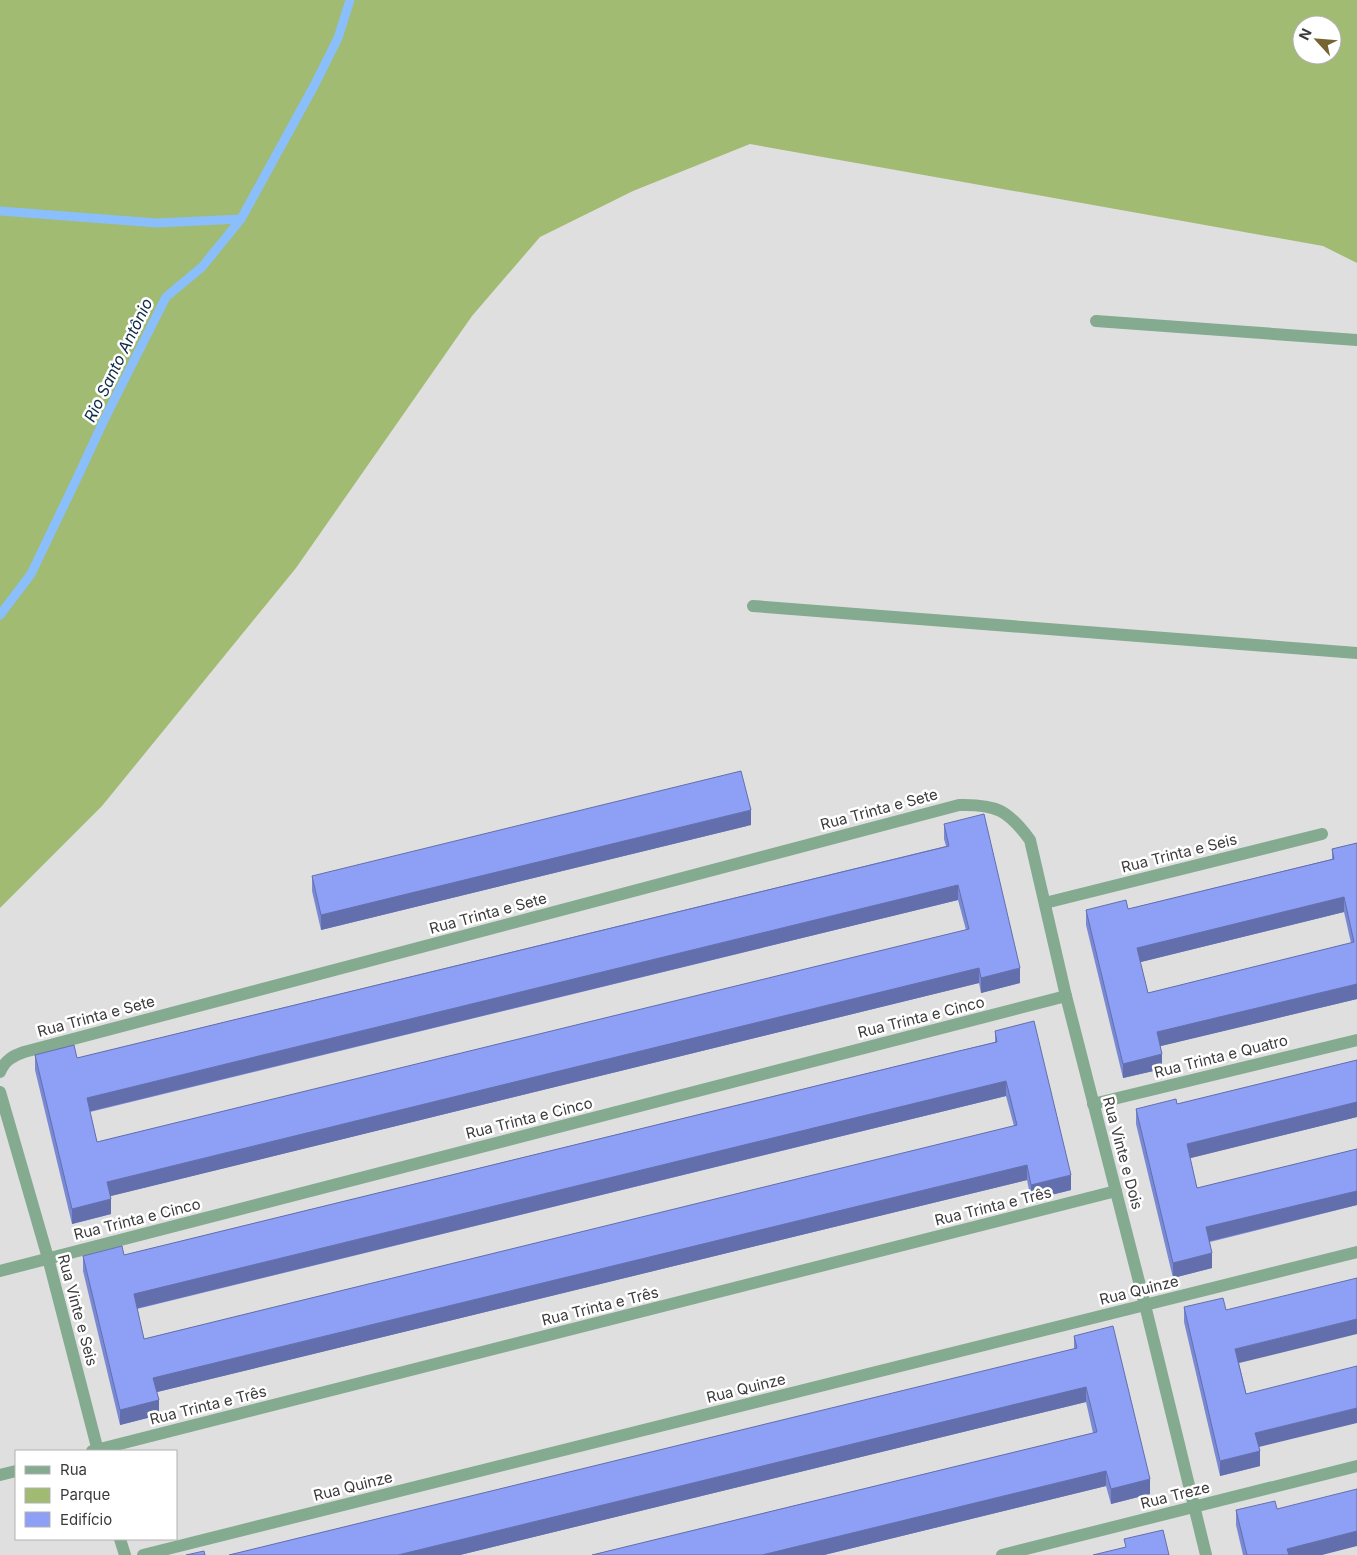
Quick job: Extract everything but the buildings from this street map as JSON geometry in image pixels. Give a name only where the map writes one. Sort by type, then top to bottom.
[{"type":"street","points":[[1096,321],[1357,340]]},
{"type":"street","points":[[753,606],[1357,653]]},
{"type":"street","name":"Rua Vinte e Dois","points":[[959,805],[982,805],[1003,812],[1019,825],[1030,840],[1066,996],[1146,1305],[1206,1555]]},
{"type":"street","name":"Rua Trinta e Sete","points":[[0,1072],[3,1065],[12,1057],[24,1052],[959,805]]},
{"type":"street","name":"Rua Trinta e Seis","points":[[1045,903],[1322,834]]},
{"type":"street","name":"Rua Trinta e Cinco","points":[[0,1271],[1066,996]]},
{"type":"street","name":"Rua Trinta e Quatro","points":[[1093,1104],[1357,1040]]},
{"type":"street","name":"Rua Vinte e Seis","points":[[0,1092],[48,1258],[96,1450]]},
{"type":"street","name":"Rua Trinta e Três","points":[[100,1450],[1116,1191]]},
{"type":"street","name":"Rua Quinze","points":[[143,1555],[1357,1252]]},
{"type":"street","name":"Rua Treze","points":[[1002,1555],[1357,1466]]},
{"type":"street","points":[[0,1475],[15,1471]]},
{"type":"street","points":[[120,1540],[125,1555]]},
{"type":"green space","points":[[0,0],[1357,0],[1357,263],[1323,246],[750,144],[633,191],[540,237],[472,316],[296,568],[102,806],[0,908]]},
{"type":"waterway","name":"Rio Santo Antônio","points":[[0,615],[31,574],[104,420],[166,297],[202,267],[241,219],[314,86],[338,38],[350,0]]},
{"type":"waterway","points":[[0,211],[157,223],[241,219]]}]
